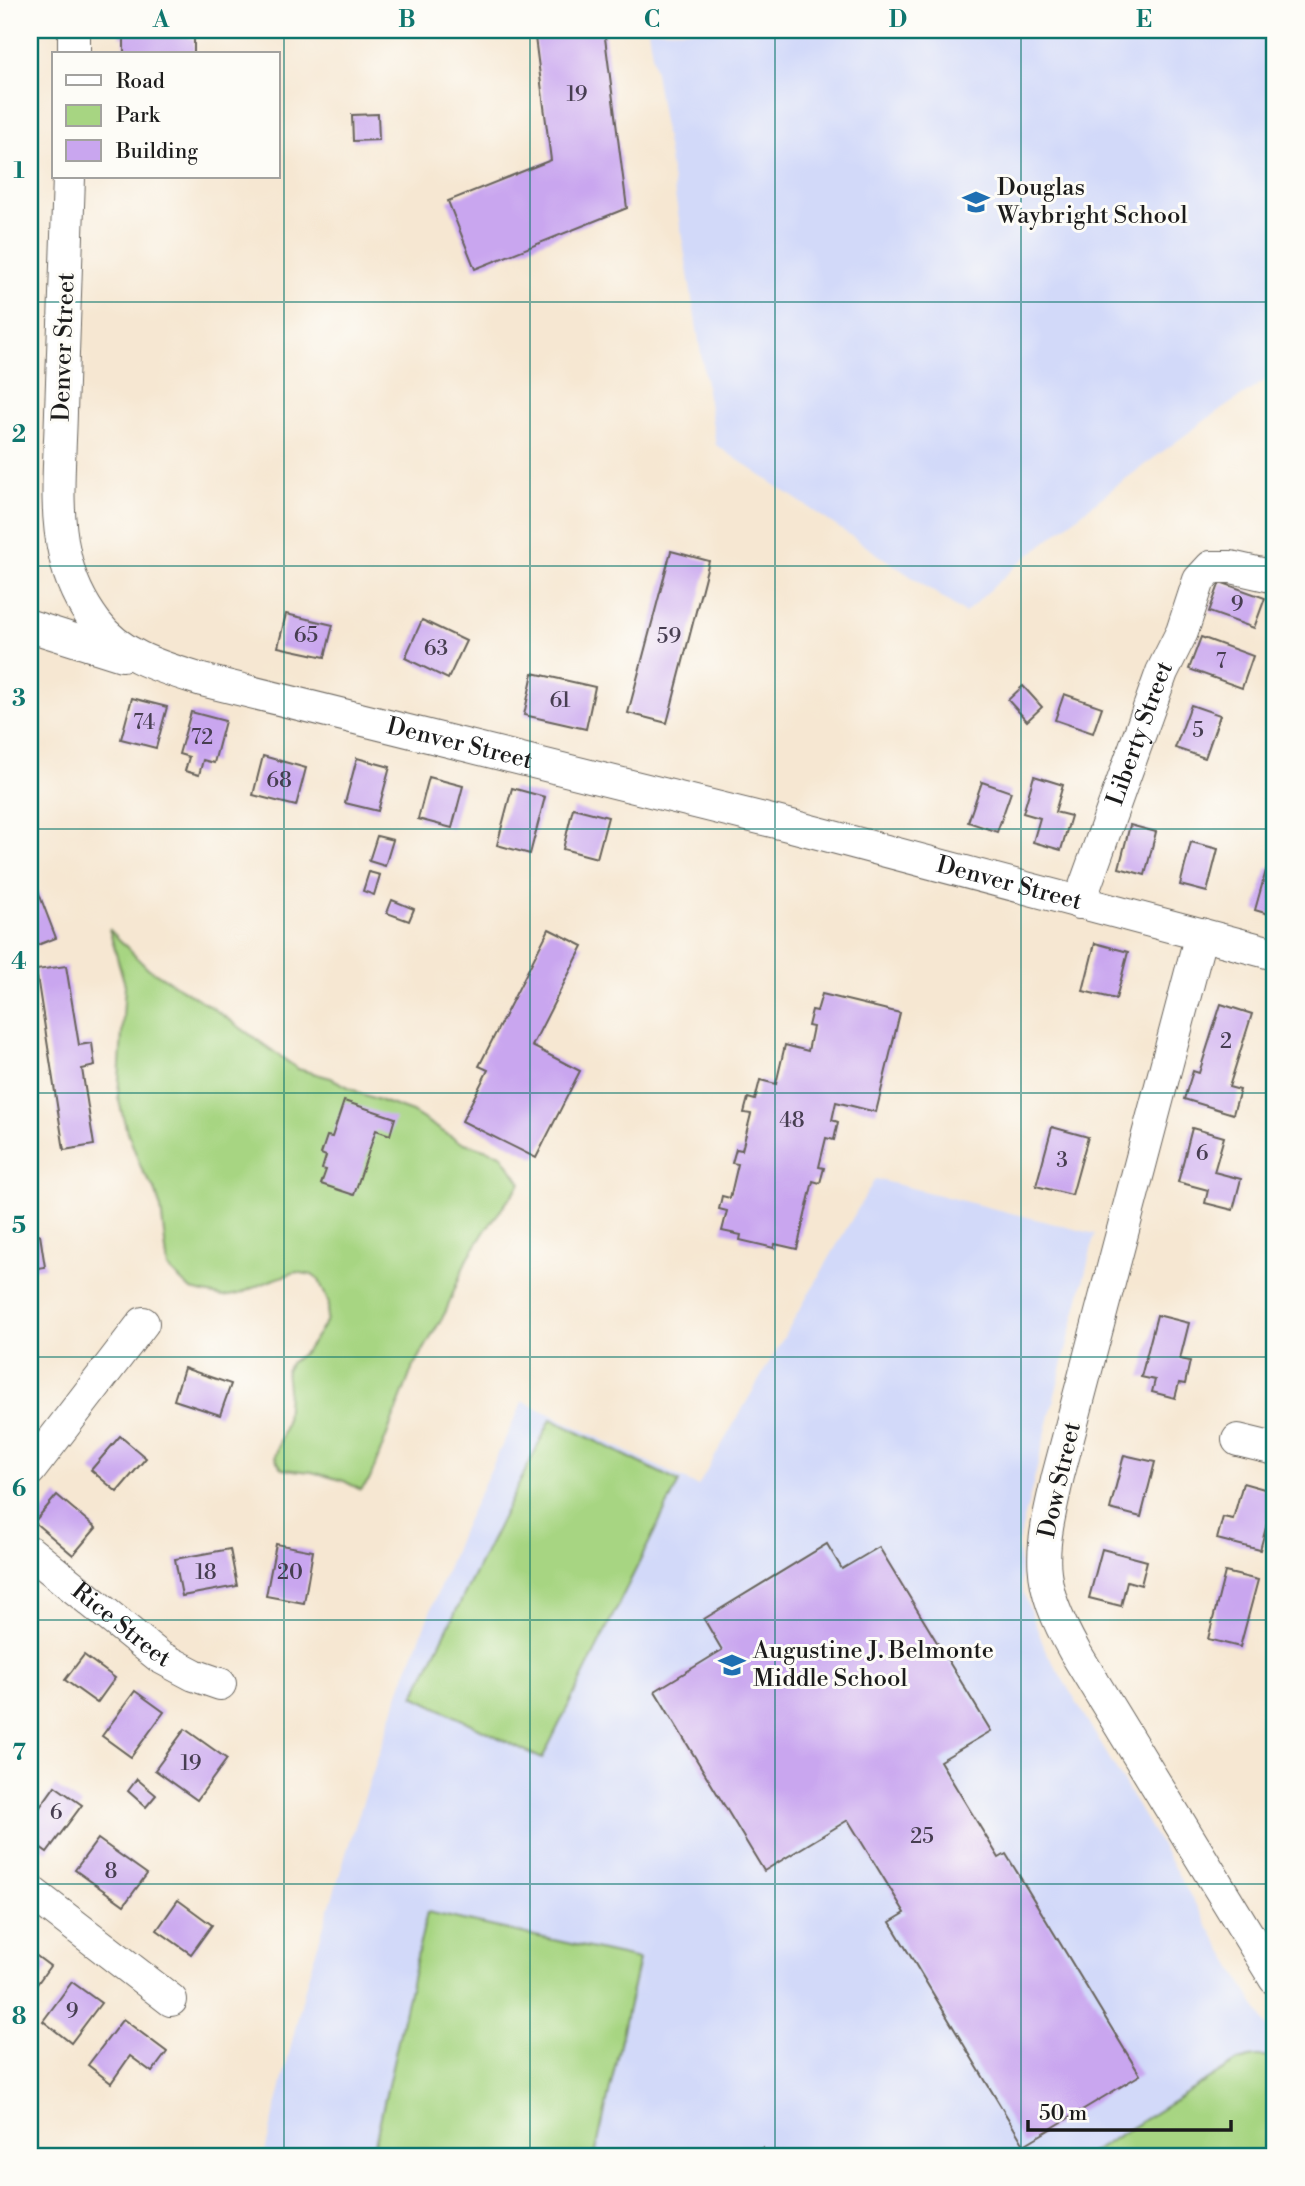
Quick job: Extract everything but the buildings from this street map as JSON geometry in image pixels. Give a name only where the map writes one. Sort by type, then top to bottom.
[{"type":"street","points":[[74,52],[75,30]]},
{"type":"street","name":"Denver Street","points":[[69,178],[60,456],[61,529],[70,576],[82,602],[97,625],[125,650],[141,660],[202,680],[788,825],[1275,954]]},
{"type":"street","name":"Liberty Street","points":[[1079,904],[1162,672],[1182,632],[1199,580],[1211,567],[1231,567],[1275,577]]},
{"type":"street","points":[[30,626],[160,667]]},
{"type":"street","name":"Dow Street","points":[[1201,934],[1058,1476],[1042,1564],[1051,1604],[1075,1653],[1275,1979]]},
{"type":"street","points":[[30,1470],[143,1323]]},
{"type":"street","points":[[1238,1440],[1275,1449]]},
{"type":"street","name":"Rice Street","points":[[30,1552],[160,1657],[194,1675],[220,1684]]},
{"type":"street","points":[[30,1891],[171,2000]]},
{"type":"shaded area","name":"Douglas Waybright School","points":[[648,30],[1275,30],[1275,374],[1207,419],[1116,486],[1019,563],[965,613],[716,445]]},
{"type":"shaded area","name":"Augustine J. Belmonte Middle School","points":[[875,1179],[1095,1234],[1018,1544],[1022,1589],[1045,1649],[1275,2039],[1275,2156],[264,2156],[307,1980],[403,1681],[463,1528],[523,1401],[698,1486]]},
{"type":"green space","points":[[109,929],[146,967],[210,1006],[298,1069],[331,1078],[362,1094],[412,1112],[458,1141],[501,1154],[521,1183],[466,1261],[446,1311],[411,1372],[370,1479],[361,1490],[344,1481],[312,1472],[282,1469],[275,1457],[286,1422],[286,1371],[290,1363],[306,1351],[326,1322],[329,1304],[319,1280],[312,1275],[296,1272],[239,1294],[223,1297],[191,1290],[168,1268],[161,1209],[155,1190],[142,1170],[118,1097],[125,985]]},
{"type":"green space","points":[[551,1419],[679,1482],[542,1759],[414,1696]]},
{"type":"green space","points":[[427,1912],[639,1959],[595,2156],[372,2156]]},
{"type":"green space","points":[[1268,2057],[1275,2061],[1275,2156],[1086,2156],[1238,2061]]},
{"type":"place","name":"Douglas Waybright School","points":[[976,202]]},
{"type":"place","name":"Augustine J. Belmonte Middle School","points":[[732,1665]]}]
